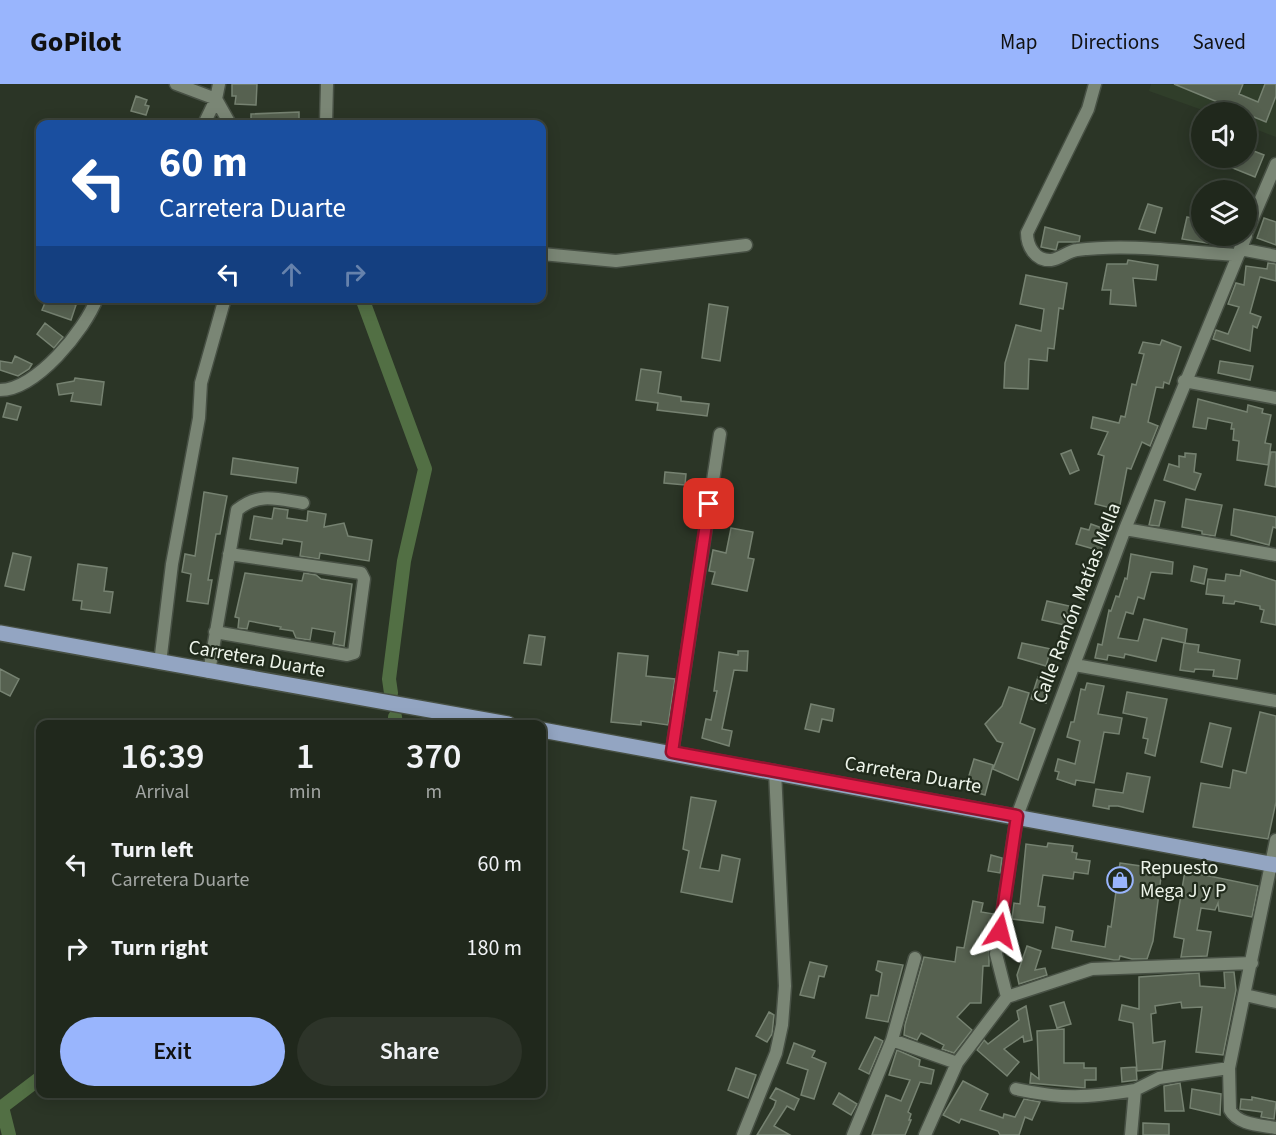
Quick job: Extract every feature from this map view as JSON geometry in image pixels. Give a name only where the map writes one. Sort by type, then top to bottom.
[{"type":"main road","name":"Carretera Duarte","points":[[0,633],[485,720]]},
{"type":"main road","name":"Carretera Duarte","points":[[546,731],[775,771],[1273,865]]},
{"type":"street","points":[[176,84],[216,99],[228,120]]},
{"type":"street","points":[[206,120],[216,99],[219,84]]},
{"type":"street","points":[[326,120],[327,84]]},
{"type":"street","points":[[1095,84],[1088,109],[1026,232],[1027,243],[1036,255],[1050,260],[1075,250],[1131,249],[1239,252],[1276,256]]},
{"type":"street","name":"Calle Ramón Matías Mella","points":[[1257,209],[1276,164]]},
{"type":"street","points":[[546,254],[616,261],[746,245]]},
{"type":"street","name":"Calle Ramón Matías Mella","points":[[1007,997],[996,954],[1017,816],[1125,529],[1241,246]]},
{"type":"street","points":[[0,390],[8,390],[45,370],[91,313],[95,303]]},
{"type":"street","points":[[160,663],[172,564],[200,418],[201,383],[224,303]]},
{"type":"street","points":[[1184,381],[1276,398]]},
{"type":"street","points":[[672,752],[720,434]]},
{"type":"street","points":[[209,672],[237,510],[250,500],[269,498],[303,503]]},
{"type":"street","points":[[1125,529],[1276,555]]},
{"type":"street","points":[[215,632],[347,655],[354,653],[364,579],[361,573],[229,554]]},
{"type":"street","points":[[1075,665],[1276,701]]},
{"type":"street","points":[[742,1135],[776,1053],[782,1025],[785,987],[775,771]]},
{"type":"street","points":[[1276,840],[1273,865],[1228,1068],[1230,1110],[1233,1116],[1241,1121],[1276,1128]]},
{"type":"street","points":[[853,1135],[892,1040],[915,957]]},
{"type":"street","points":[[925,1135],[957,1063],[1007,997],[1092,969],[1252,963]]},
{"type":"street","points":[[1245,995],[1276,1002]]},
{"type":"street","points":[[892,1040],[957,1063]]},
{"type":"street","points":[[1016,1089],[1055,1097],[1079,1098],[1134,1090],[1159,1078],[1228,1068]]},
{"type":"street","points":[[1131,1135],[1134,1090]]},
{"type":"shaded area","points":[[1151,84],[1276,84],[1276,137],[1257,130],[1257,102],[1191,102],[1191,106],[1149,91]]},
{"type":"building","points":[[232,84],[257,84],[256,105],[235,104],[236,96],[232,96]]},
{"type":"building","points":[[1174,84],[1243,84],[1239,94],[1258,102],[1265,84],[1276,84],[1276,96],[1266,122],[1257,118],[1257,102],[1218,102]]},
{"type":"building","points":[[136,96],[147,100],[145,105],[149,106],[146,115],[131,111]]},
{"type":"building","points":[[299,112],[299,120],[251,120],[251,114]]},
{"type":"building","points":[[1257,152],[1264,155],[1255,177],[1233,168],[1257,168]]},
{"type":"building","points":[[1148,204],[1162,208],[1155,233],[1139,229]]},
{"type":"building","points":[[1187,217],[1191,218],[1191,240],[1182,239]]},
{"type":"building","points":[[1264,218],[1276,222],[1276,245],[1257,238]]},
{"type":"building","points":[[1045,227],[1080,236],[1079,242],[1058,242],[1056,250],[1041,247]]},
{"type":"building","points":[[1128,260],[1158,265],[1156,280],[1133,278],[1136,306],[1110,304],[1111,290],[1102,290],[1107,264],[1127,264]]},
{"type":"building","points":[[1268,263],[1276,264],[1276,281],[1260,277],[1250,313],[1261,317],[1257,328],[1253,326],[1250,351],[1213,339],[1216,330],[1228,334],[1239,307],[1228,304],[1236,283],[1244,285],[1246,266],[1267,269]]},
{"type":"building","points":[[1026,275],[1067,283],[1063,309],[1059,308],[1054,349],[1048,348],[1047,361],[1029,359],[1028,389],[1004,388],[1005,363],[1016,325],[1041,331],[1044,309],[1020,304]]},
{"type":"building","points":[[45,303],[76,305],[71,320],[42,310]]},
{"type":"building","points":[[709,304],[728,307],[720,361],[702,358]]},
{"type":"building","points":[[45,323],[63,337],[54,348],[37,334]]},
{"type":"building","points":[[1162,340],[1181,347],[1169,384],[1164,382],[1163,388],[1156,387],[1148,422],[1158,426],[1150,446],[1142,442],[1131,469],[1127,468],[1119,510],[1095,504],[1104,456],[1098,454],[1108,432],[1091,428],[1093,417],[1119,423],[1121,416],[1125,417],[1132,384],[1136,385],[1144,354],[1139,353],[1143,342],[1160,345]]},
{"type":"building","points":[[15,356],[32,364],[29,369],[18,376],[0,370],[0,361],[12,363]]},
{"type":"building","points":[[1220,361],[1253,366],[1250,380],[1218,373]]},
{"type":"building","points":[[641,369],[661,372],[658,393],[681,397],[681,401],[709,404],[707,416],[657,410],[658,403],[636,400]]},
{"type":"building","points":[[75,378],[104,382],[101,405],[71,401],[73,393],[59,395],[57,384],[74,381]]},
{"type":"building","points":[[1198,399],[1247,412],[1248,405],[1263,409],[1262,413],[1271,415],[1265,443],[1271,444],[1268,465],[1237,460],[1239,441],[1233,440],[1232,423],[1208,418],[1206,429],[1193,427]]},
{"type":"building","points":[[7,403],[21,407],[17,420],[3,417]]},
{"type":"building","points":[[1071,450],[1079,470],[1070,474],[1061,454]]},
{"type":"building","points":[[1271,452],[1276,452],[1276,487],[1265,485]]},
{"type":"building","points":[[1185,453],[1196,454],[1194,472],[1201,474],[1195,490],[1164,480],[1169,464],[1179,467],[1179,456],[1185,457]]},
{"type":"building","points":[[233,458],[298,468],[296,483],[231,474]]},
{"type":"building","points":[[665,472],[686,474],[685,485],[664,483]]},
{"type":"building","points":[[204,492],[227,496],[220,534],[216,534],[208,580],[212,580],[208,604],[187,601],[191,574],[182,572],[185,554],[195,556]]},
{"type":"building","points":[[1186,499],[1222,505],[1215,536],[1182,527]]},
{"type":"building","points":[[1155,500],[1165,502],[1159,526],[1149,525]]},
{"type":"building","points":[[274,508],[288,510],[287,518],[307,521],[308,511],[326,514],[324,527],[344,523],[348,536],[372,540],[369,561],[320,553],[319,559],[300,556],[302,542],[283,539],[282,544],[250,539],[254,516],[272,519]]},
{"type":"building","points":[[1234,509],[1276,517],[1276,528],[1273,527],[1269,545],[1231,535]]},
{"type":"building","points":[[1091,524],[1102,528],[1100,535],[1105,536],[1101,551],[1076,544],[1081,528],[1089,530]]},
{"type":"building","points":[[731,528],[753,532],[748,558],[754,559],[747,591],[712,584],[715,572],[709,571],[713,550],[726,553]]},
{"type":"building","points":[[13,553],[31,557],[24,590],[5,586]]},
{"type":"building","points":[[1131,554],[1173,562],[1172,574],[1151,572],[1144,599],[1138,597],[1133,614],[1126,612],[1118,638],[1138,641],[1144,619],[1187,629],[1185,643],[1162,638],[1156,661],[1125,654],[1124,658],[1108,655],[1107,660],[1095,658],[1098,644],[1102,645],[1109,610],[1111,611],[1116,596],[1119,597],[1125,578],[1127,579]]},
{"type":"building","points":[[78,564],[107,568],[104,591],[113,592],[110,613],[81,609],[82,601],[73,600]]},
{"type":"building","points":[[1194,566],[1207,569],[1204,584],[1191,581]]},
{"type":"building","points":[[1241,570],[1276,581],[1276,625],[1261,622],[1264,610],[1260,609],[1260,606],[1235,601],[1234,604],[1223,603],[1224,596],[1206,594],[1208,579],[1225,581],[1226,574],[1240,576]]},
{"type":"building","points":[[245,573],[302,581],[304,573],[316,575],[321,579],[352,584],[344,646],[333,644],[335,632],[312,628],[310,640],[296,638],[293,631],[280,629],[281,627],[249,621],[247,629],[238,628],[239,618],[235,617]]},
{"type":"building","points":[[1047,601],[1078,608],[1074,627],[1042,620]]},
{"type":"building","points":[[529,635],[545,637],[541,665],[524,663]]},
{"type":"building","points":[[1022,643],[1051,649],[1046,666],[1018,658]]},
{"type":"building","points":[[1184,643],[1199,645],[1198,652],[1240,660],[1237,679],[1213,676],[1214,670],[1195,669],[1194,672],[1180,670]]},
{"type":"building","points":[[738,651],[748,651],[747,671],[734,670],[722,729],[732,731],[729,746],[702,738],[706,719],[711,720],[717,691],[714,691],[719,652],[738,655]]},
{"type":"building","points":[[618,653],[648,656],[646,676],[675,679],[668,725],[641,721],[641,725],[611,722]]},
{"type":"building","points":[[0,669],[19,679],[10,696],[0,691]]},
{"type":"building","points":[[1038,677],[1052,682],[1046,703],[1031,699]]},
{"type":"building","points":[[1087,683],[1104,686],[1098,714],[1122,718],[1119,734],[1104,732],[1094,783],[1076,780],[1075,785],[1057,779],[1059,772],[1055,771],[1058,759],[1075,764],[1080,741],[1067,737],[1071,722],[1074,722],[1081,689],[1085,690]]},
{"type":"building","points":[[1009,687],[1029,693],[1020,723],[1035,729],[1018,780],[993,769],[1003,743],[997,741],[985,724],[1002,706]]},
{"type":"building","points":[[1127,692],[1167,699],[1155,756],[1145,753],[1148,739],[1143,738],[1147,718],[1123,713]]},
{"type":"building","points":[[811,704],[834,709],[832,721],[822,719],[819,732],[805,729]]},
{"type":"building","points":[[1260,712],[1276,716],[1276,802],[1268,839],[1193,827],[1201,783],[1230,788],[1233,770],[1246,773]]},
{"type":"building","points":[[1210,723],[1231,728],[1222,767],[1201,762]]},
{"type":"building","points":[[974,759],[993,765],[985,795],[965,789]]},
{"type":"building","points":[[1127,773],[1150,777],[1143,812],[1118,806],[1109,806],[1109,809],[1093,806],[1096,789],[1123,793]]},
{"type":"building","points":[[691,797],[716,801],[700,868],[719,871],[722,855],[740,859],[732,902],[681,892],[689,851],[683,849]]},
{"type":"building","points":[[1048,843],[1073,846],[1072,852],[1077,853],[1076,859],[1090,861],[1088,874],[1074,872],[1073,879],[1043,875],[1038,906],[1045,907],[1043,923],[1012,919],[1014,903],[1020,904],[1026,844],[1047,847]]},
{"type":"building","points":[[991,855],[1002,858],[1000,873],[988,871]]},
{"type":"building","points":[[1120,863],[1162,869],[1153,941],[1147,959],[1120,956],[1119,960],[1114,960],[1052,948],[1056,927],[1073,931],[1071,941],[1105,947],[1108,926],[1111,927]]},
{"type":"building","points":[[1185,871],[1258,886],[1252,917],[1219,911],[1218,903],[1215,910],[1201,908],[1197,930],[1211,932],[1207,956],[1181,957],[1184,939],[1174,937]]},
{"type":"building","points":[[973,901],[983,903],[981,912],[994,914],[989,942],[989,966],[983,966],[981,1003],[970,1003],[957,1017],[972,1030],[954,1053],[942,1049],[944,1045],[921,1033],[917,1040],[904,1035],[905,1025],[924,957],[955,962],[957,947],[964,948]]},
{"type":"building","points":[[1027,946],[1041,951],[1035,970],[1045,968],[1047,975],[1019,984],[1017,975]]},
{"type":"building","points":[[878,961],[903,965],[888,1022],[866,1018],[871,995],[878,996],[882,973],[876,970]]},
{"type":"building","points":[[810,962],[827,966],[824,977],[819,976],[814,998],[800,995]]},
{"type":"building","points":[[1224,972],[1234,972],[1236,990],[1223,1055],[1196,1052],[1202,1007],[1182,1008],[1181,1002],[1155,1006],[1156,1013],[1151,1014],[1153,1043],[1165,1041],[1162,1069],[1137,1071],[1133,1023],[1119,1020],[1122,1005],[1139,1009],[1139,977],[1199,973],[1200,986],[1225,988]]},
{"type":"building","points":[[1064,1002],[1071,1024],[1057,1028],[1050,1006]]},
{"type":"building","points":[[1026,1006],[1032,1040],[1024,1042],[1023,1036],[1004,1049],[1019,1062],[1007,1076],[977,1050],[984,1040],[988,1044],[1019,1020],[1017,1011]]},
{"type":"building","points":[[769,1012],[774,1015],[772,1034],[767,1042],[756,1036]]},
{"type":"building","points":[[1064,1029],[1064,1063],[1084,1063],[1084,1068],[1096,1068],[1096,1080],[1085,1080],[1085,1088],[1030,1083],[1031,1073],[1039,1079],[1037,1031]]},
{"type":"building","points":[[875,1037],[883,1041],[869,1074],[859,1069]]},
{"type":"building","points":[[794,1043],[815,1051],[812,1057],[826,1063],[814,1099],[801,1095],[808,1070],[787,1063]]},
{"type":"building","points":[[897,1050],[920,1060],[919,1066],[934,1070],[931,1084],[920,1082],[908,1112],[911,1114],[909,1120],[911,1120],[905,1135],[872,1135],[886,1095],[901,1101],[910,1080],[889,1075]]},
{"type":"building","points":[[1136,1067],[1137,1080],[1122,1082],[1121,1068]]},
{"type":"building","points":[[736,1068],[756,1075],[748,1098],[728,1090]]},
{"type":"building","points":[[963,1081],[988,1094],[980,1110],[1003,1118],[1004,1114],[1015,1117],[1024,1099],[1040,1102],[1032,1120],[1025,1117],[1019,1135],[1000,1135],[998,1131],[961,1119],[959,1123],[943,1115]]},
{"type":"building","points":[[1180,1083],[1184,1111],[1165,1111],[1164,1086]]},
{"type":"building","points":[[776,1088],[799,1099],[794,1110],[787,1106],[774,1126],[790,1135],[757,1135],[774,1107],[776,1101],[770,1098]]},
{"type":"building","points":[[1192,1089],[1221,1094],[1220,1115],[1190,1108]]},
{"type":"building","points":[[839,1093],[857,1104],[851,1115],[833,1104]]},
{"type":"building","points":[[1252,1097],[1276,1102],[1274,1119],[1261,1117],[1262,1112],[1240,1109],[1241,1099],[1252,1100]]},
{"type":"building","points":[[1143,1123],[1169,1124],[1169,1135],[1143,1135]]},
{"type":"waterway","points":[[364,303],[425,469],[404,561],[389,679],[391,693]]},
{"type":"waterway","points":[[9,1135],[2,1107],[36,1081]]},
{"type":"place","name":"Repuesto Mega J y P","points":[[1120,880]]},
{"type":"route","points":[[709,504],[679,692],[672,752],[1017,816],[1000,931]]}]
